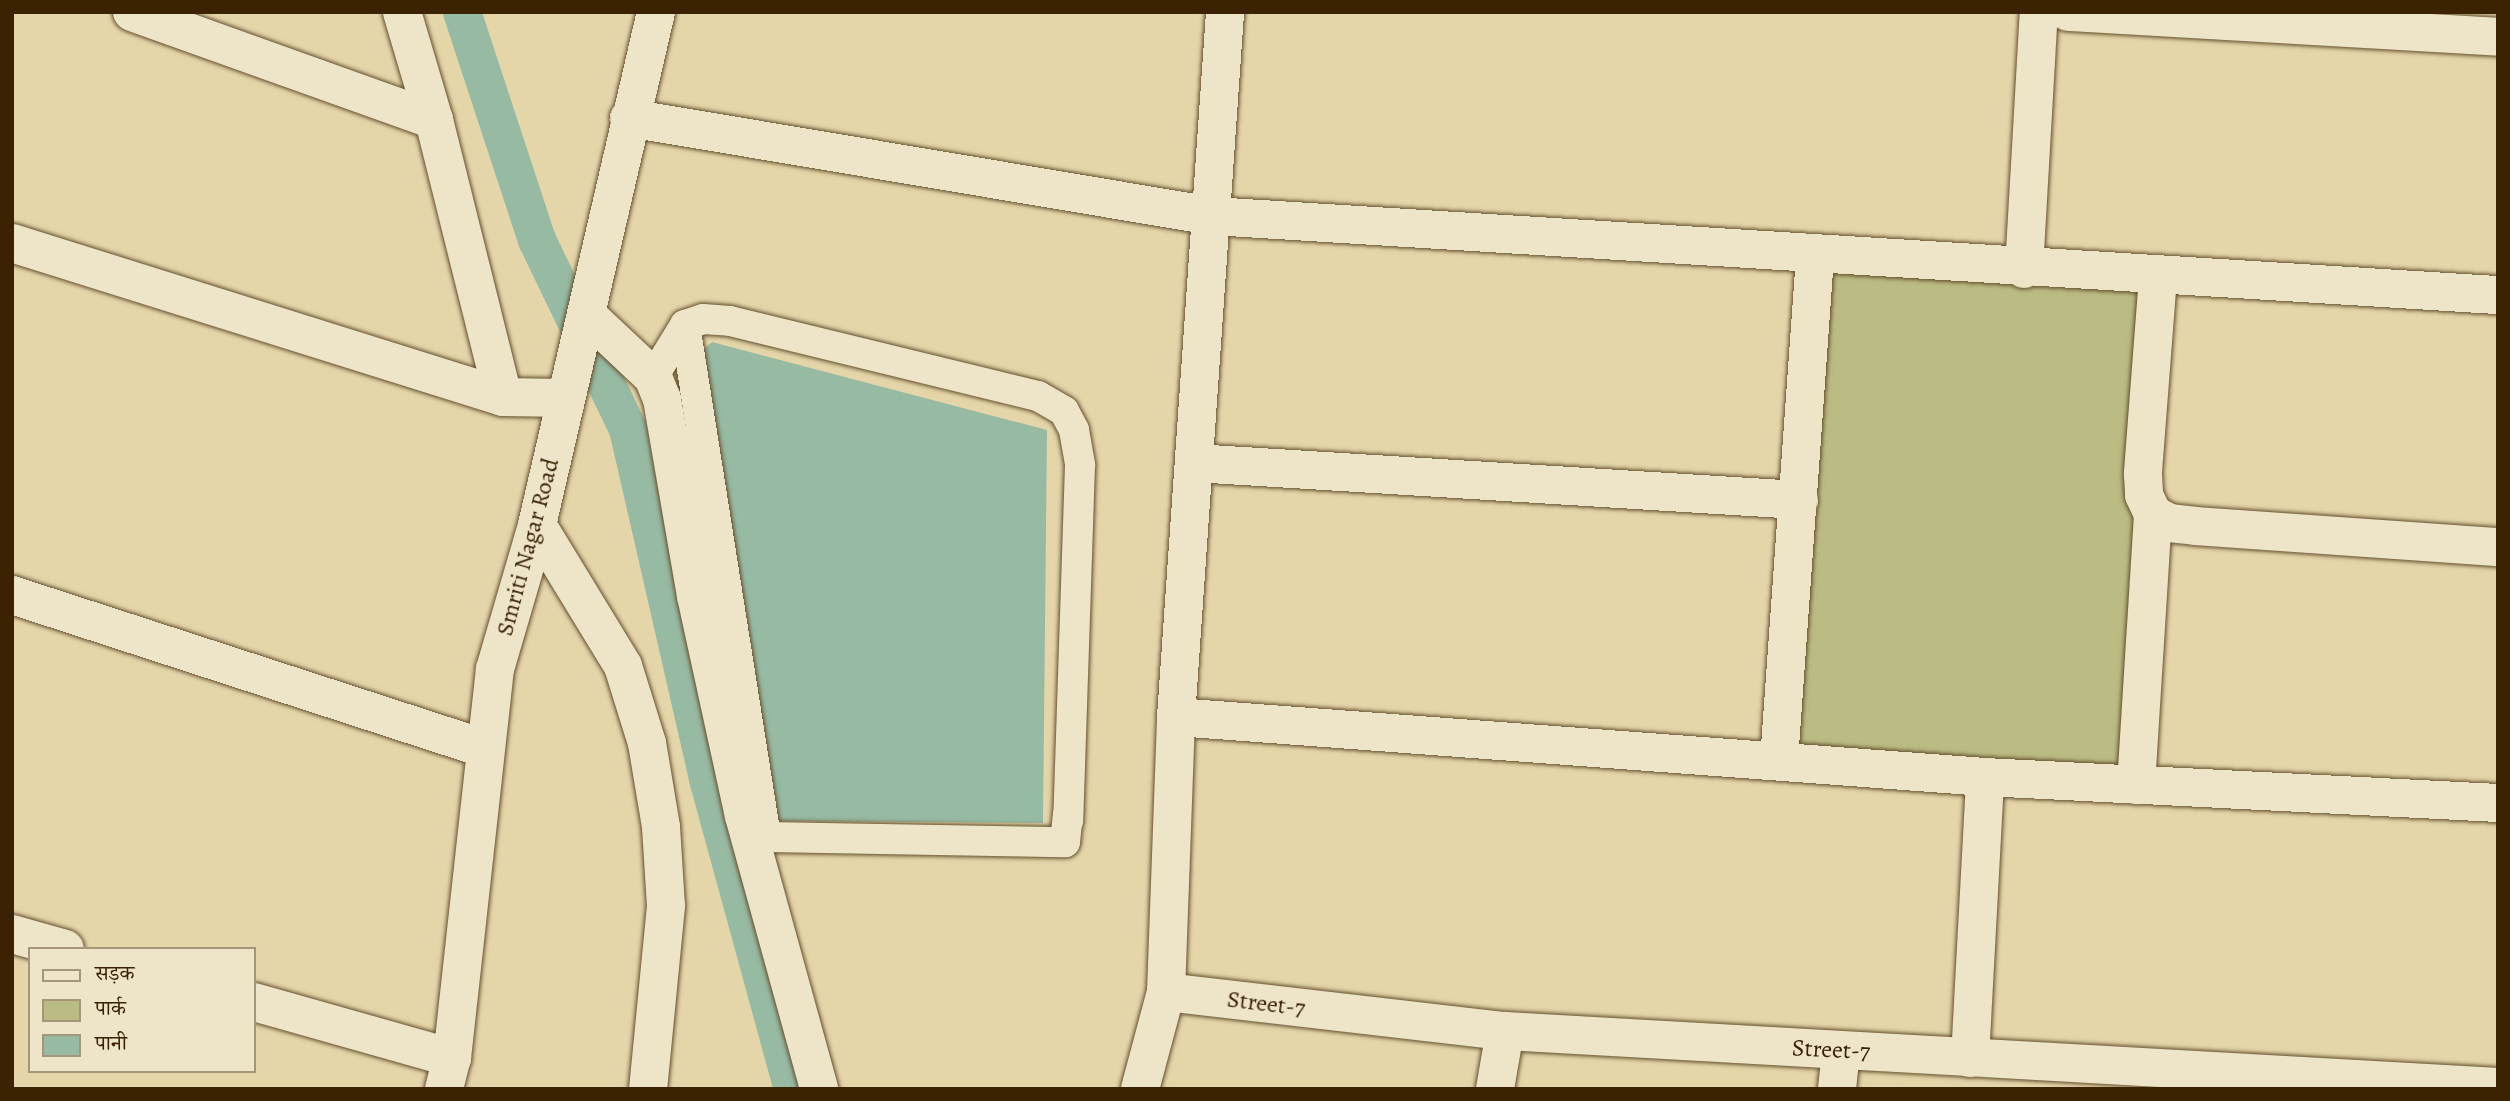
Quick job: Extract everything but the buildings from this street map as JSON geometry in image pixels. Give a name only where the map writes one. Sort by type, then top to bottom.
[{"type":"street","points":[[132,12],[434,120]]},
{"type":"street","points":[[402,12],[434,120],[503,397]]},
{"type":"street","name":"Smriti Nagar Road","points":[[448,1073],[483,748],[495,669],[537,525],[565,398],[587,315],[629,118],[656,12]]},
{"type":"street","points":[[1140,1089],[1167,992],[1176,717],[1225,12]]},
{"type":"street","points":[[2024,270],[2039,12]]},
{"type":"street","points":[[2068,12],[2498,37]]},
{"type":"street","points":[[629,118],[1212,216],[2024,270],[2498,295]]},
{"type":"street","points":[[12,243],[503,397],[565,398]]},
{"type":"street","points":[[1779,761],[1815,256]]},
{"type":"street","points":[[2136,785],[2152,514],[2144,495],[2143,474],[2158,277]]},
{"type":"street","points":[[587,315],[653,377],[662,400],[696,596],[744,816],[819,1089]]},
{"type":"street","points":[[653,377],[685,325],[703,319],[730,321],[1038,396],[1064,411],[1074,430],[1080,464],[1065,842],[766,837],[685,325]]},
{"type":"street","points":[[1194,463],[1799,500]]},
{"type":"street","points":[[2152,514],[2169,523],[2196,526],[2498,547]]},
{"type":"street","points":[[537,525],[623,666],[647,743],[661,827],[666,906],[648,1089]]},
{"type":"street","points":[[12,595],[483,748]]},
{"type":"street","points":[[1176,717],[1985,777],[2498,803]]},
{"type":"street","points":[[1970,1058],[1985,777]]},
{"type":"street","points":[[12,934],[58,947]]},
{"type":"street","name":"Street-7","points":[[1167,992],[1505,1031],[1970,1058],[2322,1083],[2498,1087]]},
{"type":"street","points":[[256,1003],[448,1073]]},
{"type":"street","points":[[1495,1089],[1505,1031]]},
{"type":"street","points":[[1837,1089],[1841,1051]]},
{"type":"green space","points":[[1815,256],[2158,280],[2123,785],[1780,761]]},
{"type":"water","points":[[712,342],[1047,430],[1043,823],[777,821],[702,362],[704,349]]},
{"type":"waterway","points":[[462,12],[537,240],[628,429],[708,779],[793,1089]]}]
